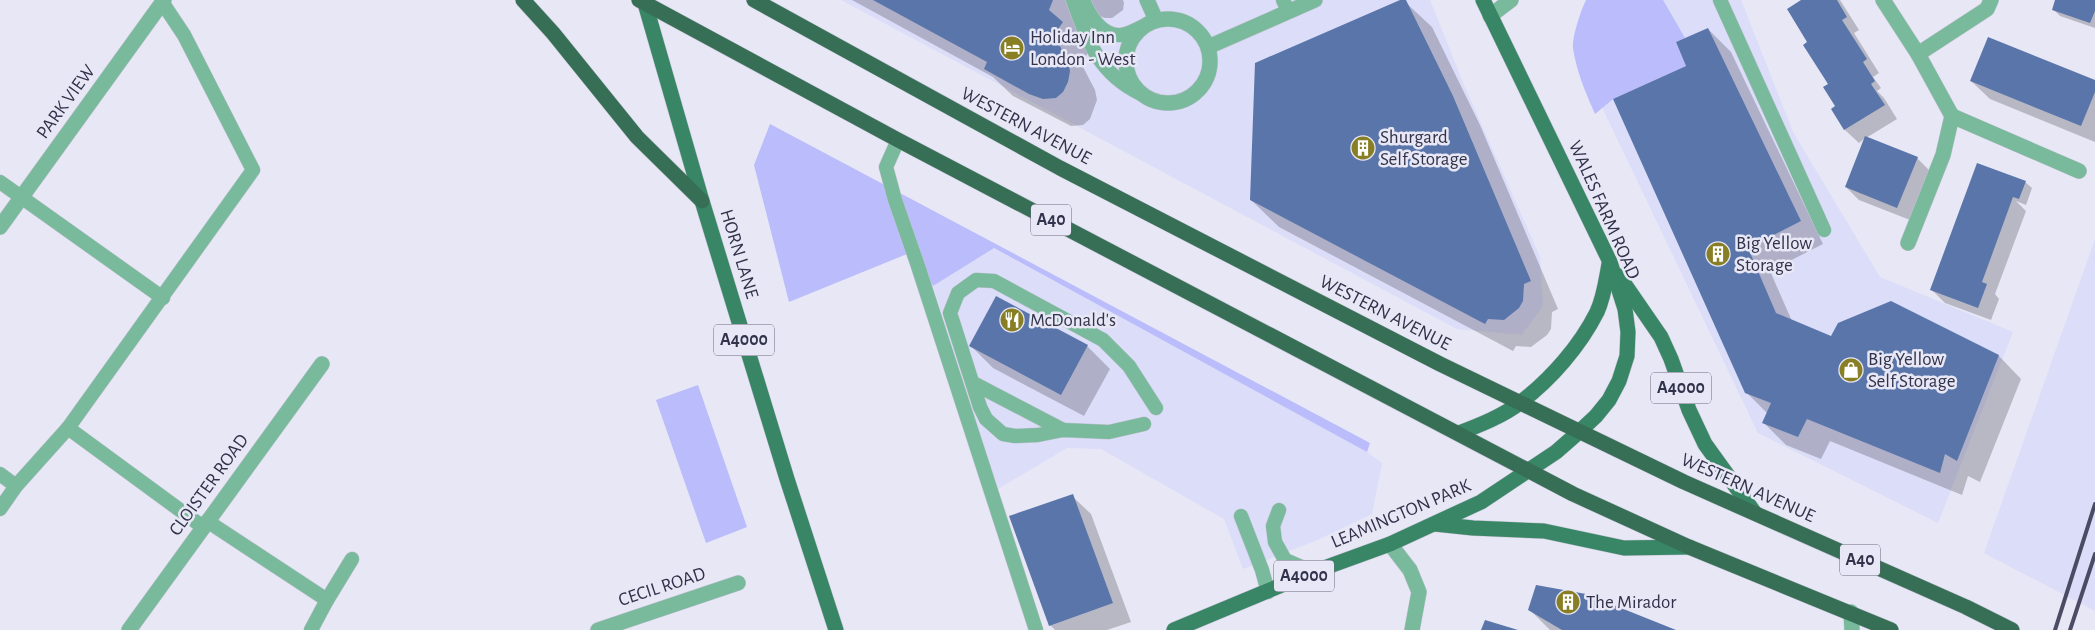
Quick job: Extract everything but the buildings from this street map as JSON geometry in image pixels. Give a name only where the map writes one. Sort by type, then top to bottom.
[{"type":"highway","name":"A4000","points":[[523,0],[637,137],[702,202]]},
{"type":"highway","name":"WESTERN AVENUE","points":[[754,0],[1060,168],[1440,364],[1684,482],[1966,607],[2012,630]]},
{"type":"highway","name":"A40","points":[[643,1],[898,140],[1460,433],[1528,471],[1600,507],[1689,547],[1891,630]]},
{"type":"main road","name":"WALES FARM ROAD","points":[[1483,0],[1610,262],[1625,309],[1628,332],[1627,356],[1619,381],[1609,400],[1580,431],[1528,471]]},
{"type":"main road","name":"HORN LANE","points":[[643,1],[702,202],[787,479],[836,630]]},
{"type":"main road","points":[[1460,433],[1481,425],[1520,403],[1569,354],[1597,311],[1610,262]]},
{"type":"main road","name":"A4000","points":[[1610,262],[1661,338],[1671,359],[1689,410],[1705,444],[1754,512]]},
{"type":"main road","name":"LEAMINGTON PARK","points":[[1174,630],[1313,572],[1390,544],[1481,502],[1528,471]]},
{"type":"main road","points":[[1434,524],[1473,528],[1544,531],[1624,548],[1689,547]]},
{"type":"street","points":[[1147,0],[1150,23]]},
{"type":"street","points":[[1208,47],[1285,6],[1314,0]]},
{"type":"street","points":[[1490,16],[1511,0]]},
{"type":"street","points":[[1883,0],[1918,54],[1952,116],[2079,171]]},
{"type":"street","points":[[1918,54],[1986,9],[1991,0]]},
{"type":"street","name":"PARK VIEW","points":[[0,227],[163,1]]},
{"type":"street","points":[[1169,18],[1182,20],[1193,26],[1203,35],[1211,60],[1209,74],[1202,86],[1193,95],[1180,102],[1167,103],[1153,100],[1141,94],[1132,84],[1127,72],[1128,46],[1134,34],[1150,23],[1169,18]]},
{"type":"street","points":[[1908,243],[1943,155],[1952,116]]},
{"type":"street","name":"CLOISTER ROAD","points":[[129,630],[322,364]]},
{"type":"street","points":[[1390,544],[1410,570],[1419,592],[1412,630]]},
{"type":"street","name":"CECIL ROAD","points":[[598,630],[738,583]]},
{"type":"street","points":[[1851,612],[1852,630]]},
{"type":"lane","points":[[1073,0],[1090,44],[1107,70],[1124,86],[1141,94]]},
{"type":"lane","points":[[1083,0],[1094,20],[1110,33],[1118,36],[1127,34],[1150,23]]},
{"type":"lane","points":[[1720,0],[1824,230]]},
{"type":"lane","points":[[0,509],[16,486],[68,428],[253,170],[184,35],[163,1]]},
{"type":"lane","points":[[898,140],[886,167],[895,200],[918,263],[1036,630]]},
{"type":"lane","points":[[0,182],[163,298]]},
{"type":"lane","points":[[1144,424],[1102,432],[1064,430],[1038,435],[1016,436],[1003,434],[986,419],[950,313],[958,293],[976,280],[994,281],[1103,340],[1129,366],[1156,408]]},
{"type":"lane","points":[[973,383],[1064,430]]},
{"type":"lane","points":[[68,428],[205,524],[327,600]]},
{"type":"lane","points":[[0,474],[16,486]]},
{"type":"lane","points":[[1279,510],[1273,526],[1275,542],[1285,560],[1313,572]]},
{"type":"lane","points":[[1241,516],[1262,570],[1268,592]]},
{"type":"lane","points":[[311,630],[352,559]]},
{"type":"shaded area","points":[[841,0],[1430,0],[1464,85],[1540,257],[1543,306],[1522,335],[1457,329]]},
{"type":"shaded area","points":[[1586,0],[1663,0],[1685,38],[1676,42],[1686,66],[1613,99],[1595,114],[1579,73],[1573,48],[1575,31]]},
{"type":"shaded area","points":[[1615,0],[1741,0],[1793,132],[1880,277],[2013,332],[1938,523],[1758,433],[1589,80]]},
{"type":"shaded area","points":[[770,124],[1370,443],[1367,452],[994,248],[933,286],[912,252],[789,302],[754,165]]},
{"type":"shaded area","points":[[2095,239],[2095,611],[1984,553]]},
{"type":"shaded area","points":[[993,248],[1367,452],[1382,463],[1372,514],[1315,541],[1243,569],[1224,519],[1101,449],[1067,448],[998,489],[933,286]]},
{"type":"shaded area","points":[[698,385],[747,527],[706,543],[656,400]]},
{"type":"railway","points":[[2055,630],[2095,504]]},
{"type":"railway","points":[[2070,630],[2095,554]]},
{"type":"place","name":"Holiday Inn London - West","points":[[1012,48]]},
{"type":"place","name":"Shurgard Self Storage","points":[[1363,148]]},
{"type":"place","name":"Big Yellow Storage","points":[[1718,254]]},
{"type":"place","name":"McDonald's","points":[[1012,320]]},
{"type":"place","name":"Big Yellow Self Storage","points":[[1851,370]]},
{"type":"place","name":"The Mirador","points":[[1568,602]]}]
